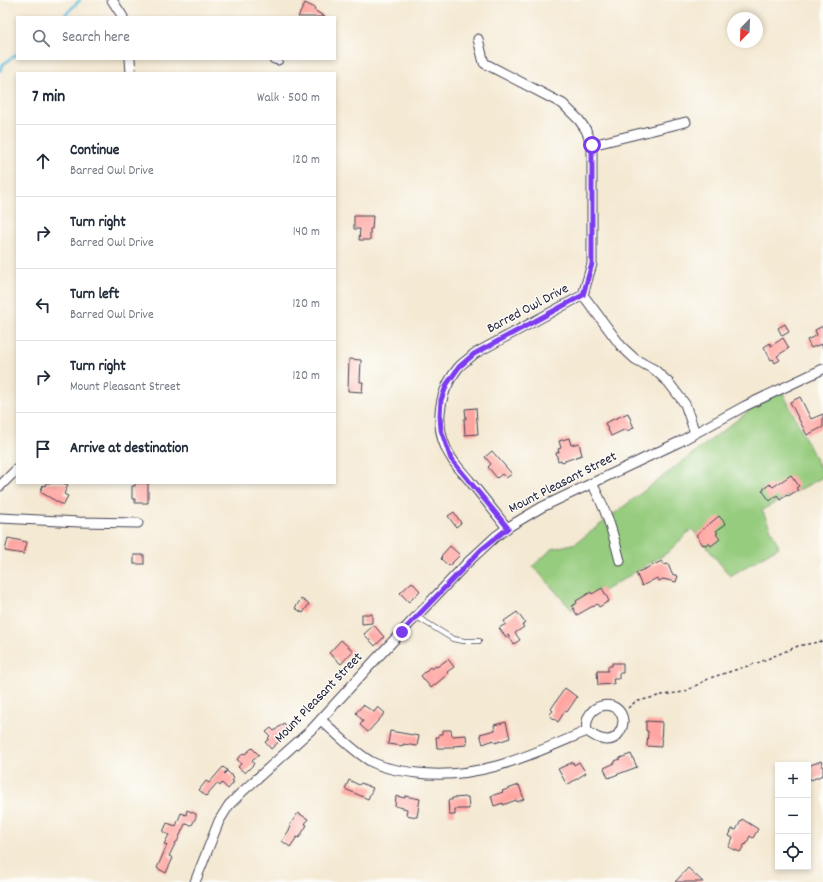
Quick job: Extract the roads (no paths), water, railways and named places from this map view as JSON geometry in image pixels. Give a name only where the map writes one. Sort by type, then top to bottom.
[{"type":"street","points":[[112,0],[123,16]]},
{"type":"street","name":"Barred Owl Drive","points":[[478,38],[484,63],[563,104],[579,120],[586,130],[592,145],[592,264],[583,295],[474,354],[459,367],[447,384],[441,400],[441,430],[451,459],[508,528]]},
{"type":"street","points":[[130,60],[131,72]]},
{"type":"street","points":[[592,145],[686,122]]},
{"type":"street","points":[[583,295],[621,346],[636,360],[655,370],[669,383],[685,404],[695,433]]},
{"type":"street","name":"Mount Pleasant Street","points":[[195,882],[219,821],[229,805],[285,755],[321,720],[371,663],[481,550],[508,528],[542,507],[592,484],[695,433],[757,400],[823,369]]},
{"type":"street","points":[[0,486],[16,470]]},
{"type":"street","points":[[592,484],[602,503],[612,528],[620,561]]},
{"type":"street","points":[[0,518],[138,523]]},
{"type":"street","points":[[608,705],[615,707],[621,713],[623,722],[621,730],[617,736],[610,740],[603,740],[594,737],[587,731],[587,720],[594,708],[608,705]]},
{"type":"street","points":[[321,720],[355,751],[371,761],[386,768],[405,772],[428,774],[452,774],[494,768],[518,760],[587,731]]},
{"type":"lane","points":[[416,617],[453,639],[479,641]]},
{"type":"waterway","points":[[64,16],[80,0]]},
{"type":"waterway","points":[[0,71],[2,65],[16,55]]}]
